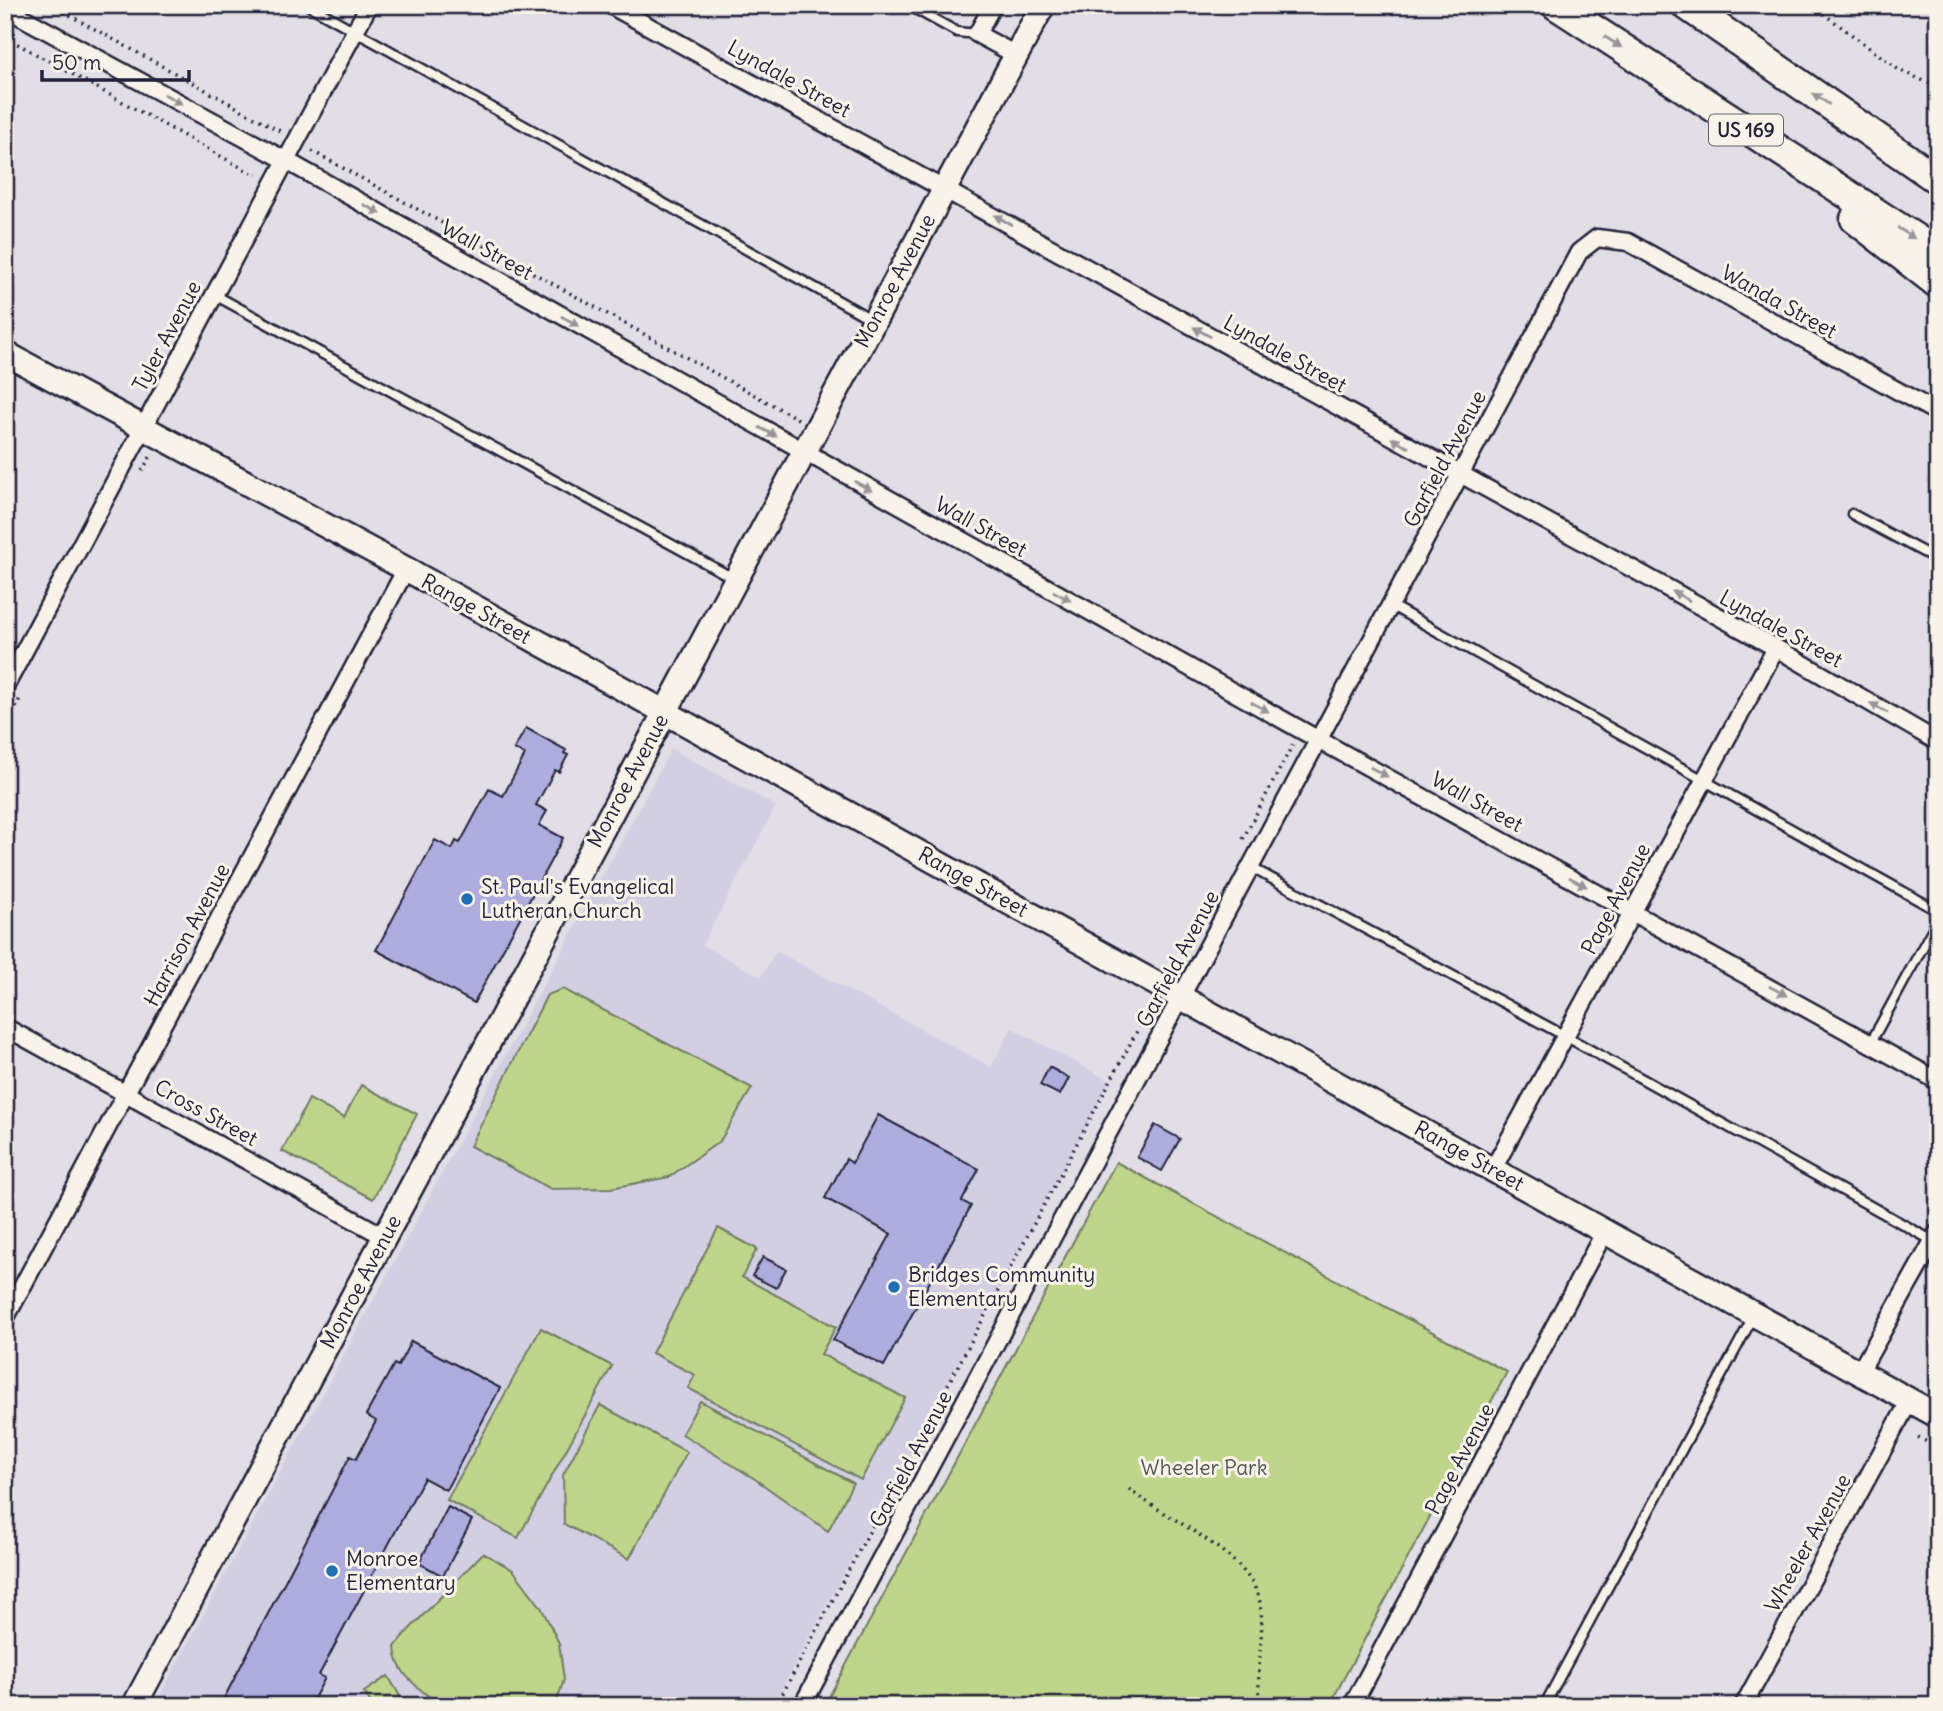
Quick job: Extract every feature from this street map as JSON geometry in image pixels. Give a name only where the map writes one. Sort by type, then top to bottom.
[{"type":"highway","name":"US 169","points":[[1556,5],[1938,253]]},
{"type":"highway","points":[[1686,5],[1938,180]]},
{"type":"highway","points":[[1727,118],[1938,284]]},
{"type":"highway","points":[[1866,129],[1938,171]]},
{"type":"street","name":"Tyler Avenue","points":[[5,687],[369,5]]},
{"type":"street","name":"Lyndale Street","points":[[610,5],[944,187],[1460,476],[1776,649],[1938,743]]},
{"type":"street","points":[[993,5],[978,34],[1016,55]]},
{"type":"street","name":"Monroe Avenue","points":[[134,1706],[1043,5]]},
{"type":"street","name":"Wall Street","points":[[5,8],[808,444],[1301,730],[1938,1080]]},
{"type":"street","name":"Garfield Avenue","points":[[802,1706],[1174,992],[1250,867],[1579,252],[1597,237]]},
{"type":"street","name":"Wanda Street","points":[[1597,237],[1628,242],[1938,413]]},
{"type":"street","name":"Range Street","points":[[5,353],[405,569],[1938,1416]]},
{"type":"street","name":"Harrison Avenue","points":[[5,1320],[405,569]]},
{"type":"street","name":"Page Avenue","points":[[1493,1169],[1776,649]]},
{"type":"street","name":"Cross Street","points":[[5,1027],[385,1237]]},
{"type":"street","name":"Page Avenue","points":[[1352,1706],[1605,1231]]},
{"type":"street","points":[[1859,1373],[1935,1237]]},
{"type":"street","name":"Wheeler Avenue","points":[[1743,1706],[1910,1400]]},
{"type":"lane","points":[[308,5],[873,321]]},
{"type":"lane","points":[[908,5],[957,32],[978,34]]},
{"type":"lane","points":[[213,294],[736,580]]},
{"type":"lane","points":[[1852,514],[1938,560]]},
{"type":"lane","points":[[1390,605],[1938,911]]},
{"type":"lane","points":[[1250,867],[1935,1237]]},
{"type":"lane","points":[[1871,1042],[1938,919]]},
{"type":"lane","points":[[1544,1706],[1754,1315]]},
{"type":"path","points":[[1812,5],[1899,70],[1938,87]]},
{"type":"path","points":[[5,37],[253,174],[274,180]]},
{"type":"path","points":[[312,151],[799,419],[808,444]]},
{"type":"path","points":[[1242,840],[1301,730]]},
{"type":"path","points":[[776,1706],[1147,1009],[1174,992]]},
{"type":"path","points":[[1917,1437],[1938,1448]]},
{"type":"path","points":[[1129,1489],[1165,1516],[1212,1542],[1235,1560],[1252,1581],[1260,1602],[1258,1686],[1262,1706]]},
{"type":"shaded area","points":[[671,749],[776,806],[702,945],[761,977],[776,951],[991,1067],[1012,1028],[1110,1081],[772,1706],[154,1706]]},
{"type":"green space","points":[[563,989],[752,1088],[720,1141],[669,1177],[611,1188],[551,1189],[470,1146],[547,995]]},
{"type":"green space","points":[[361,1085],[417,1114],[373,1199],[282,1151],[309,1099],[344,1118]]},
{"type":"green space","name":"Wheeler Park","points":[[1116,1162],[1507,1372],[1329,1706],[824,1706]]},
{"type":"green space","points":[[718,1228],[757,1249],[742,1277],[836,1327],[821,1354],[905,1398],[861,1480],[688,1388],[695,1375],[652,1353]]},
{"type":"green space","points":[[541,1328],[612,1366],[518,1538],[447,1500]]},
{"type":"green space","points":[[700,1401],[853,1483],[828,1531],[755,1479],[682,1434]]},
{"type":"green space","points":[[600,1405],[687,1452],[629,1559],[564,1524],[563,1475]]},
{"type":"green space","points":[[483,1553],[513,1570],[541,1607],[559,1643],[564,1680],[555,1706],[440,1706],[410,1680],[400,1666],[395,1647]]},
{"type":"green space","points":[[388,1676],[406,1706],[373,1706],[364,1692]]},
{"type":"building","name":"St. Paul's Evangelical Lutheran Church","points":[[526,728],[566,750],[564,753],[568,755],[559,772],[555,770],[536,805],[547,811],[539,825],[563,838],[474,1003],[376,950],[435,840],[452,849],[456,841],[460,843],[489,789],[503,796],[525,755],[514,749]]},
{"type":"building","points":[[1049,1067],[1069,1078],[1060,1095],[1040,1085]]},
{"type":"building","name":"Bridges Community Elementary","points":[[878,1115],[979,1169],[962,1201],[971,1206],[884,1366],[833,1340],[891,1234],[825,1198],[846,1159],[852,1163]]},
{"type":"building","points":[[1155,1125],[1180,1139],[1162,1171],[1137,1157]]},
{"type":"building","points":[[763,1257],[786,1269],[776,1288],[752,1276]]},
{"type":"building","name":"Monroe Elementary","points":[[411,1341],[500,1388],[446,1490],[424,1478],[319,1675],[325,1678],[310,1706],[220,1706],[350,1456],[356,1459],[376,1421],[366,1415],[394,1364],[398,1366]]},
{"type":"building","points":[[448,1507],[472,1520],[443,1576],[419,1563]]},
{"type":"place","name":"St. Paul's Evangelical Lutheran Church","points":[[467,899]]},
{"type":"place","name":"Bridges Community Elementary","points":[[894,1287]]},
{"type":"place","name":"Monroe Elementary","points":[[332,1571]]}]
